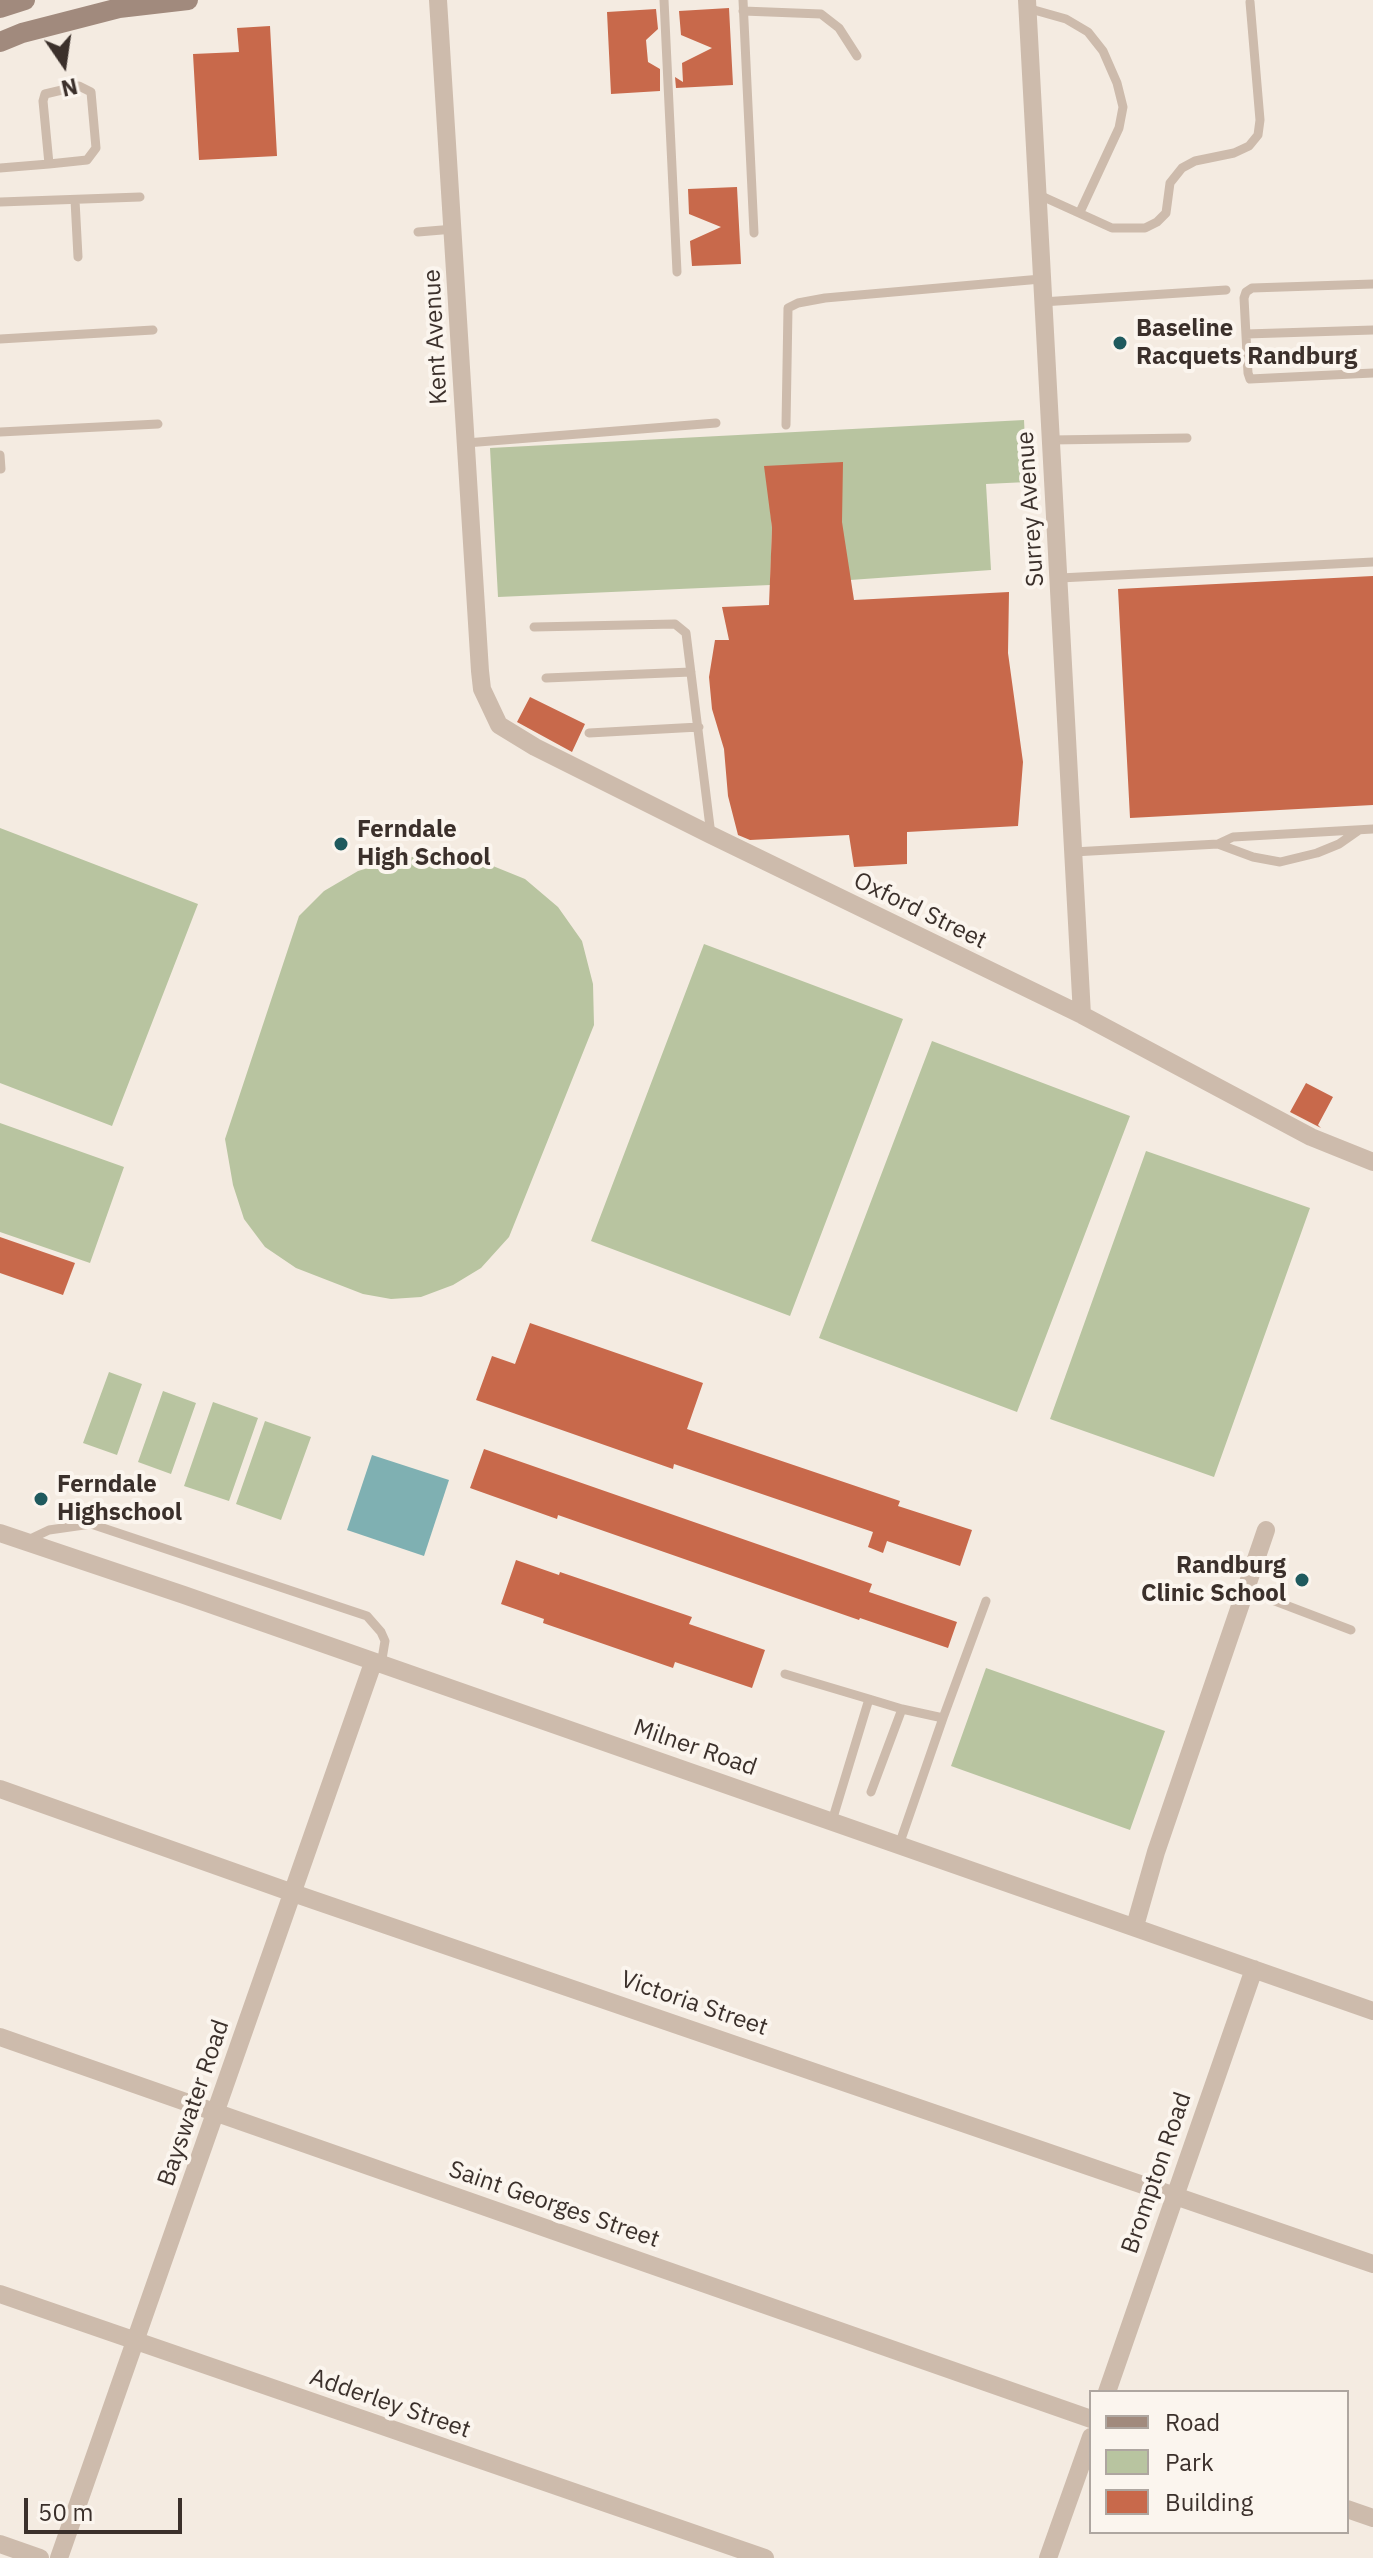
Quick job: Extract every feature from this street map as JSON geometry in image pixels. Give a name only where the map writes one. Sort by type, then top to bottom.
[{"type":"street","points":[[0,8],[25,0]]},
{"type":"street","points":[[0,42],[22,33],[119,8],[188,0]]},
{"type":"street","name":"Kent Avenue","points":[[438,0],[480,671]]},
{"type":"street","name":"Surrey Avenue","points":[[1027,4],[1082,1015]]},
{"type":"street","name":"Oxford Street","points":[[480,671],[482,689],[499,725],[535,747],[1082,1015],[1311,1137],[1373,1162]]},
{"type":"street","points":[[1135,1926],[1156,1852],[1266,1530]]},
{"type":"street","name":"Milner Road","points":[[0,1533],[1373,2011]]},
{"type":"street","name":"Bayswater Road","points":[[59,2558],[377,1664]]},
{"type":"street","name":"Victoria Street","points":[[0,1789],[293,1893],[1373,2264]]},
{"type":"street","name":"Brompton Road","points":[[1108,2390],[1254,1969]]},
{"type":"street","name":"Saint Georges Street","points":[[0,2037],[1089,2418]]},
{"type":"street","name":"Adderley Street","points":[[0,2294],[765,2558]]},
{"type":"street","points":[[1048,2558],[1089,2443]]},
{"type":"street","points":[[1349,2510],[1373,2518]]},
{"type":"street","points":[[0,2544],[40,2558]]},
{"type":"lane","points":[[664,0],[677,272]]},
{"type":"lane","points":[[1037,194],[1112,228],[1145,228],[1166,213],[1170,183],[1182,168],[1195,161],[1234,153],[1249,146],[1258,135],[1260,120],[1250,2]]},
{"type":"lane","points":[[1027,4],[1066,19],[1088,32],[1103,51],[1117,83],[1123,107],[1119,128],[1080,212]]},
{"type":"lane","points":[[754,233],[743,5],[821,14],[839,28],[857,56]]},
{"type":"lane","points":[[0,168],[49,164],[87,160],[96,148],[91,92],[79,86],[45,94],[49,164]]},
{"type":"lane","points":[[0,202],[140,197]]},
{"type":"lane","points":[[75,200],[78,257]]},
{"type":"lane","points":[[418,232],[454,229]]},
{"type":"lane","points":[[786,425],[788,308],[798,303],[887,291],[1041,279]]},
{"type":"lane","points":[[1373,284],[1252,288],[1244,298],[1250,379],[1373,373]]},
{"type":"lane","points":[[1041,302],[1226,290]]},
{"type":"lane","points":[[0,339],[153,330]]},
{"type":"lane","points":[[1246,334],[1373,330]]},
{"type":"lane","points":[[466,443],[716,423]]},
{"type":"lane","points":[[0,432],[158,424]]},
{"type":"lane","points":[[1051,440],[1187,438]]},
{"type":"lane","points":[[0,455],[1,469]]},
{"type":"lane","points":[[1060,578],[1373,562]]},
{"type":"lane","points":[[534,627],[675,624],[686,633],[711,835]]},
{"type":"lane","points":[[546,678],[691,672]]},
{"type":"lane","points":[[589,733],[699,727]]},
{"type":"lane","points":[[1072,852],[1218,844],[1233,837],[1373,829]]},
{"type":"lane","points":[[1218,844],[1253,857],[1280,862],[1317,853],[1339,844],[1359,830]]},
{"type":"lane","points":[[25,1542],[49,1530],[91,1524],[270,1582],[367,1616],[385,1641],[377,1664]]},
{"type":"lane","points":[[1245,1590],[1351,1630]]},
{"type":"lane","points":[[899,1845],[986,1601]]},
{"type":"lane","points":[[785,1674],[943,1718]]},
{"type":"lane","points":[[832,1821],[869,1699]]},
{"type":"lane","points":[[871,1792],[902,1709]]},
{"type":"green space","points":[[1024,420],[1027,482],[986,484],[991,570],[850,580],[769,496],[772,528],[770,585],[498,597],[490,448]]},
{"type":"green space","points":[[0,828],[198,904],[112,1126],[0,1083]]},
{"type":"green space","points":[[445,854],[488,864],[525,879],[558,907],[582,941],[593,984],[594,1025],[509,1237],[481,1268],[453,1285],[421,1297],[391,1299],[363,1294],[296,1268],[265,1247],[244,1219],[233,1185],[225,1139],[299,916],[324,891],[358,871],[402,858]]},
{"type":"green space","points":[[704,944],[903,1019],[790,1316],[591,1241]]},
{"type":"green space","points":[[932,1041],[1130,1116],[1017,1412],[819,1338]]},
{"type":"green space","points":[[0,1123],[124,1167],[90,1263],[0,1232]]},
{"type":"green space","points":[[1146,1151],[1310,1208],[1214,1477],[1050,1419]]},
{"type":"green space","points":[[109,1372],[142,1384],[117,1455],[83,1443]]},
{"type":"green space","points":[[163,1391],[196,1403],[171,1474],[138,1462]]},
{"type":"green space","points":[[213,1402],[258,1418],[229,1501],[184,1486]]},
{"type":"green space","points":[[265,1421],[311,1437],[281,1520],[236,1504]]},
{"type":"green space","points":[[986,1668],[1165,1731],[1130,1830],[951,1766]]},
{"type":"water","points":[[372,1455],[449,1480],[424,1556],[347,1530]]},
{"type":"building","points":[[729,8],[733,85],[676,88],[675,77],[683,82],[682,63],[712,48],[681,35],[679,11]]},
{"type":"building","points":[[656,9],[658,29],[646,40],[648,62],[660,69],[660,91],[611,94],[607,12]]},
{"type":"building","points":[[270,26],[277,156],[199,160],[193,54],[239,52],[237,28]]},
{"type":"building","points":[[737,187],[741,264],[692,266],[690,241],[721,227],[689,214],[688,189]]},
{"type":"building","points":[[843,462],[842,522],[854,600],[1009,592],[1008,653],[1023,762],[1018,826],[907,832],[907,864],[854,867],[849,835],[750,840],[738,835],[728,796],[724,749],[712,709],[709,677],[715,640],[729,640],[722,607],[769,605],[772,528],[764,466]]},
{"type":"building","points":[[1373,576],[1373,805],[1130,818],[1118,589]]},
{"type":"building","points":[[530,697],[585,724],[572,752],[517,722]]},
{"type":"building","points":[[1306,1083],[1333,1097],[1318,1125],[1321,1128],[1290,1112]]},
{"type":"building","points":[[0,1237],[75,1263],[63,1295],[0,1273]]},
{"type":"building","points":[[530,1323],[703,1383],[687,1429],[900,1501],[898,1506],[972,1530],[960,1566],[887,1541],[883,1553],[868,1547],[873,1532],[674,1464],[673,1469],[476,1400],[492,1356],[515,1364]]},
{"type":"building","points":[[484,1449],[872,1584],[869,1592],[957,1622],[948,1648],[470,1488]]},
{"type":"building","points":[[516,1560],[692,1617],[689,1624],[765,1650],[752,1688],[675,1662],[673,1668],[543,1623],[544,1619],[501,1604]]},
{"type":"place","name":"Baseline Racquets Randburg","points":[[1120,343]]},
{"type":"place","name":"Ferndale High School","points":[[341,844]]},
{"type":"place","name":"Ferndale Highschool","points":[[41,1499]]},
{"type":"place","name":"Randburg Clinic School","points":[[1302,1580]]}]
